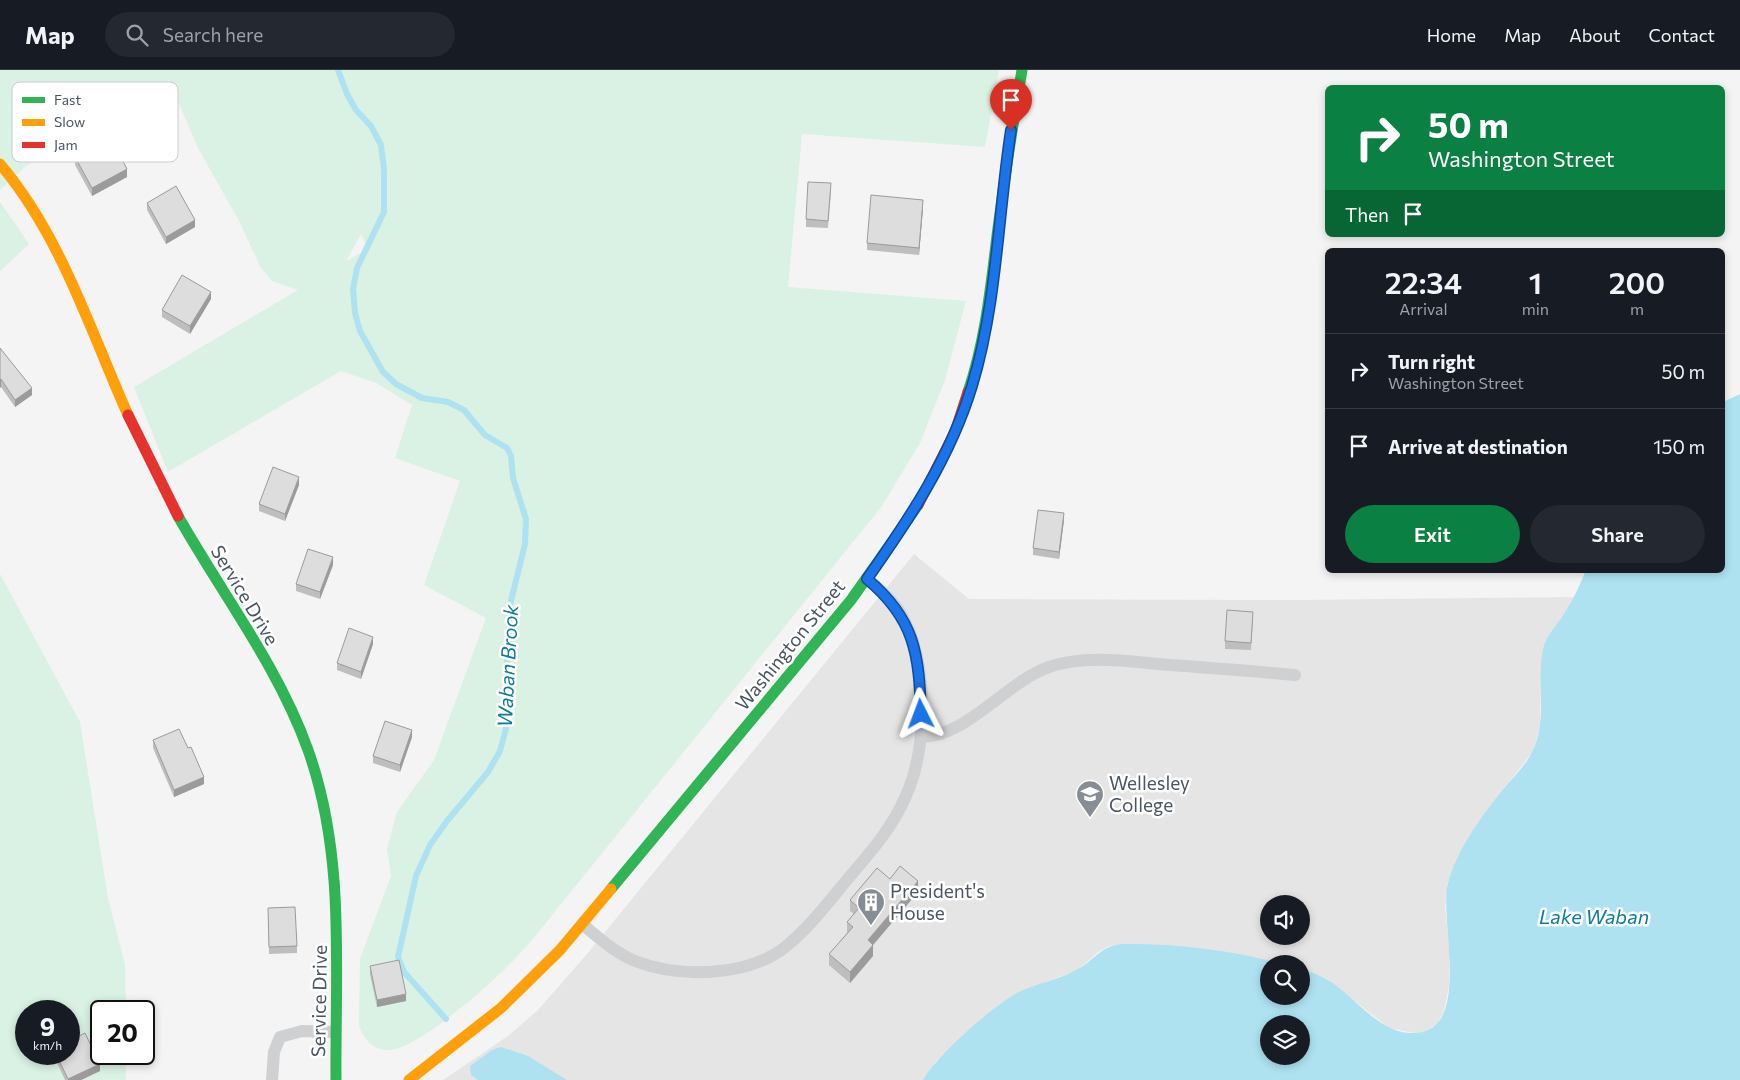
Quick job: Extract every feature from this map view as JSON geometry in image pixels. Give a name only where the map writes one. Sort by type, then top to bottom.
[{"type":"main road","name":"Washington Street","points":[[409,1080],[501,1008],[542,969],[582,924],[867,579],[932,480],[955,432],[972,384],[988,307],[1006,161],[1022,70]]},
{"type":"main road","name":"Service Drive","points":[[0,164],[23,191],[43,223],[152,468],[180,522],[282,692],[311,754],[326,814],[336,884],[338,922],[335,1032],[336,1080]]},
{"type":"lane","points":[[582,924],[634,961],[662,968],[704,972],[733,970],[756,963],[773,955],[793,940],[815,918],[891,825],[911,784],[921,736],[919,677],[907,626],[892,601],[867,579]]},
{"type":"lane","points":[[921,736],[932,736],[948,731],[1032,676],[1049,667],[1067,662],[1123,661],[1295,675]]},
{"type":"lane","points":[[272,1080],[274,1052],[280,1037],[302,1031],[335,1032]]},
{"type":"shaded area","name":"Wellesley College","points":[[914,554],[969,599],[1296,600],[1576,597],[1565,613],[1541,672],[1540,725],[1534,750],[1478,823],[1448,881],[1445,907],[1449,946],[1449,986],[1444,1011],[1438,1023],[1427,1031],[1415,1033],[1389,1028],[1327,979],[1310,972],[1310,955],[1260,955],[1260,959],[1214,950],[1122,944],[1109,946],[1098,952],[1078,970],[1029,988],[1006,1000],[937,1060],[923,1080],[443,1080],[508,1036],[538,1010],[587,954]]},
{"type":"green space","points":[[0,70],[999,70],[985,147],[802,134],[788,287],[966,301],[945,380],[920,443],[882,506],[524,949],[499,975],[452,1015],[417,1039],[402,1047],[389,1050],[378,1049],[370,1043],[359,1026],[360,959],[391,876],[387,849],[397,812],[434,760],[486,618],[424,585],[460,481],[395,458],[412,405],[376,383],[341,371],[168,472],[134,387],[298,290],[272,281],[261,268],[239,221],[198,148],[178,101],[178,82],[170,82],[169,80],[166,82],[12,82],[12,162],[33,162],[25,167],[0,190]],"holes":[[[361,234],[368,249],[346,261]]]},
{"type":"green space","points":[[0,202],[29,244],[0,271]]},
{"type":"green space","points":[[0,574],[80,722],[108,898],[125,965],[126,1000],[90,1000],[90,1065],[126,1065],[126,1080],[0,1080]]},
{"type":"water","name":"Lake Waban","points":[[1740,394],[1740,1080],[923,1080],[952,1045],[1008,998],[1026,989],[1069,973],[1107,948],[1121,944],[1182,946],[1260,958],[1260,1005],[1310,1005],[1310,972],[1330,981],[1388,1027],[1412,1033],[1425,1031],[1438,1022],[1446,1007],[1449,987],[1450,964],[1446,898],[1448,883],[1457,859],[1477,824],[1523,767],[1533,750],[1540,726],[1541,662],[1544,644],[1570,603],[1585,573],[1725,573],[1725,401]]},
{"type":"water","points":[[501,1047],[528,1056],[567,1080],[478,1080],[471,1075],[470,1066],[492,1050]]},
{"type":"building","points":[[78,162],[123,162],[127,169],[92,188]]},
{"type":"building","points":[[808,182],[831,183],[828,221],[806,219]]},
{"type":"building","points":[[176,186],[195,220],[166,237],[147,203]]},
{"type":"building","points":[[871,195],[923,200],[919,248],[867,243]]},
{"type":"building","points":[[182,275],[211,292],[190,326],[162,310]]},
{"type":"building","points":[[0,348],[32,388],[15,400],[0,380]]},
{"type":"building","points":[[273,467],[299,477],[285,514],[259,504]]},
{"type":"building","points":[[1038,510],[1064,513],[1059,552],[1033,548]]},
{"type":"building","points":[[308,549],[333,557],[320,592],[296,584]]},
{"type":"building","points":[[1227,610],[1253,612],[1251,643],[1225,641]]},
{"type":"building","points":[[349,628],[373,637],[361,672],[337,663]]},
{"type":"building","points":[[385,721],[412,730],[400,765],[373,756]]},
{"type":"building","points":[[179,729],[188,748],[191,747],[204,777],[174,790],[153,740]]},
{"type":"building","name":"President's House","points":[[900,866],[918,881],[868,940],[873,945],[850,972],[829,954],[853,927],[847,922],[859,908],[850,900],[877,868],[890,879]]},
{"type":"building","points":[[295,907],[297,946],[269,947],[268,908]]},
{"type":"building","points":[[399,960],[406,994],[377,1000],[370,966]]},
{"type":"building","points":[[85,1033],[90,1043],[90,1065],[98,1065],[68,1079],[61,1065],[80,1065],[80,1036]]},
{"type":"waterway","name":"Waban Brook","points":[[338,70],[347,94],[356,110],[371,126],[381,145],[384,169],[384,212],[357,268],[353,289],[355,313],[360,331],[383,372],[396,384],[422,398],[448,402],[464,410],[485,435],[507,448],[511,456],[513,478],[526,519],[525,544],[510,605],[506,683],[507,725],[500,751],[488,772],[447,821],[430,845],[416,876],[398,957],[404,972],[446,1019]]},
{"type":"traffic: fast","points":[[968,392],[979,352],[987,311],[1003,188],[1022,70]]},
{"type":"traffic: fast","points":[[611,889],[851,600],[918,505]]},
{"type":"traffic: fast","points":[[178,516],[281,689],[296,719],[308,750],[320,790],[328,831],[336,914],[336,1080]]},
{"type":"traffic: slow","points":[[0,164],[21,192],[57,253],[73,285],[128,415]]},
{"type":"traffic: slow","points":[[409,1080],[501,1008],[560,950],[611,889]]},
{"type":"traffic: jam","points":[[918,505],[955,432],[968,392]]},
{"type":"traffic: jam","points":[[128,415],[178,516]]},
{"type":"place","name":"Wellesley College","points":[[1090,818]]},
{"type":"place","name":"President's House","points":[[871,926]]},
{"type":"route","points":[[921,714],[916,657],[907,626],[892,601],[867,579],[921,500],[945,455],[965,408],[979,359],[988,307],[1011,130]]}]
